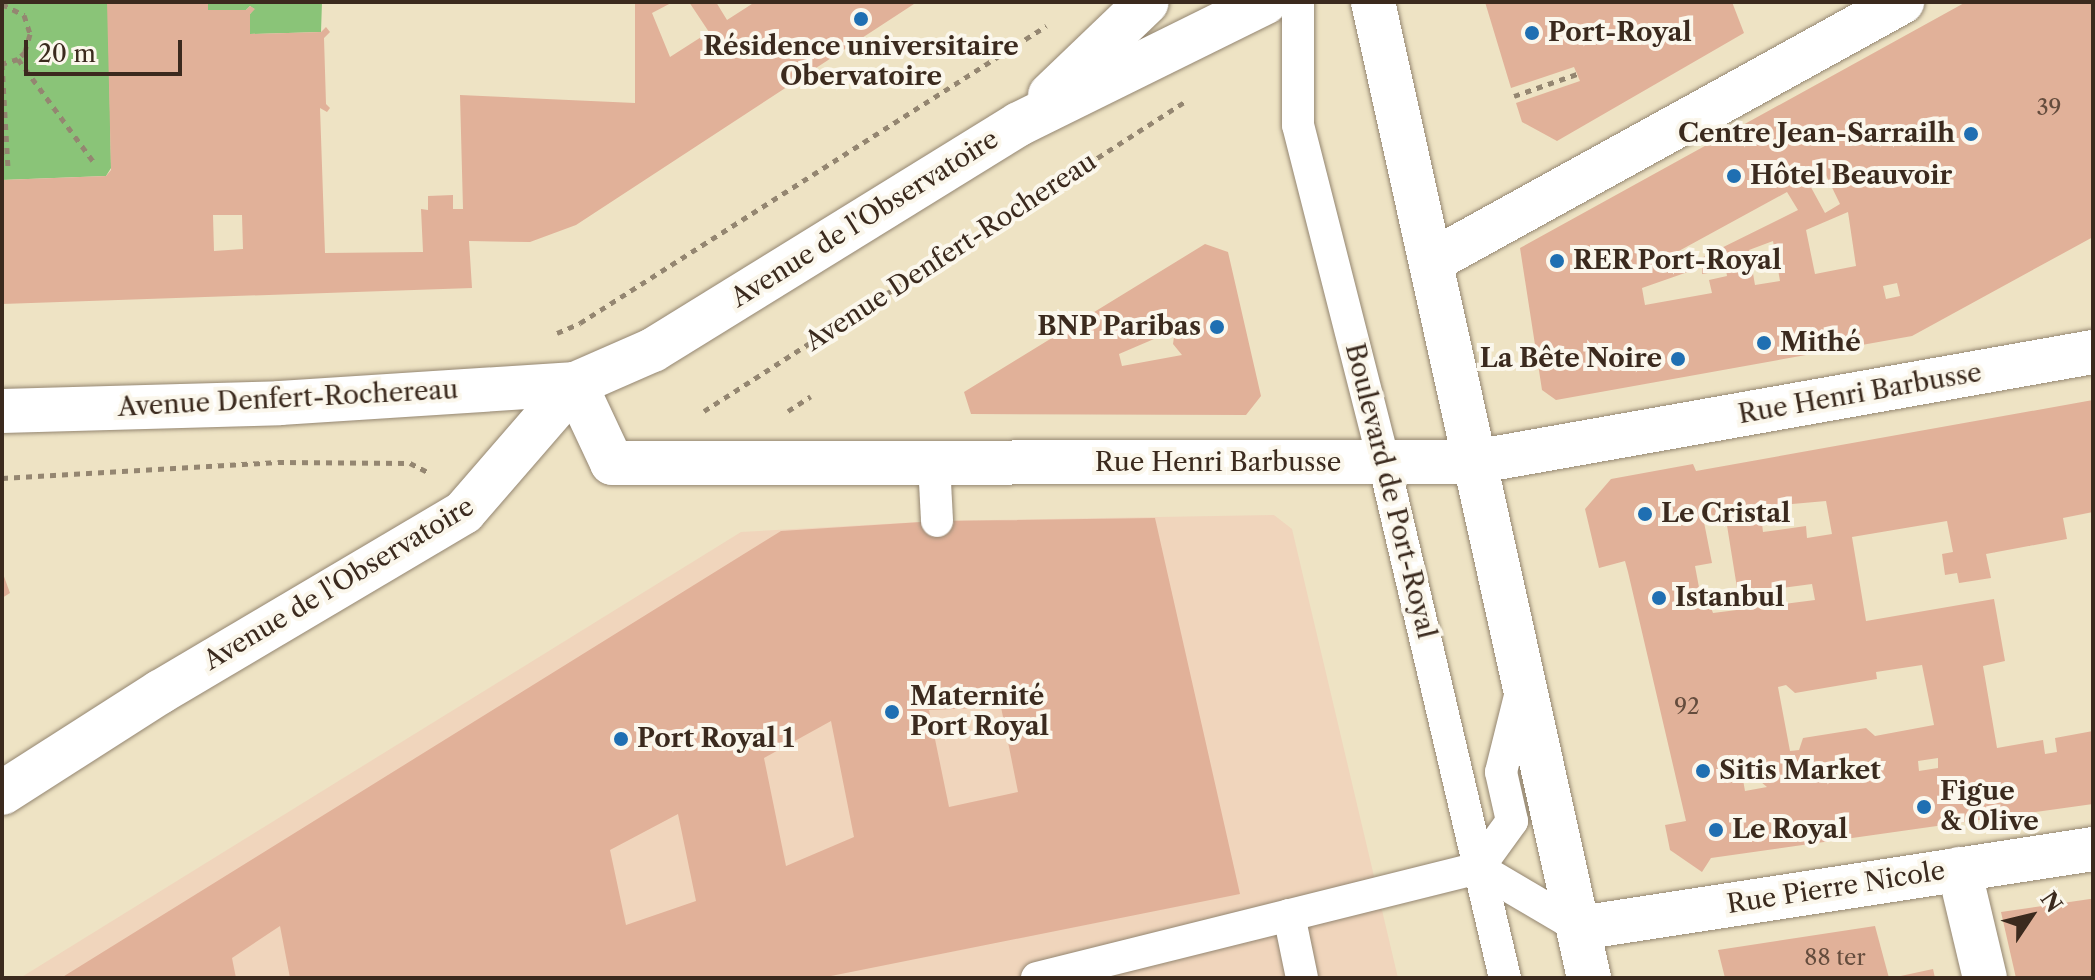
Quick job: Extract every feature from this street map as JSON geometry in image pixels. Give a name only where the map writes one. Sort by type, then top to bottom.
[{"type":"street","name":"Avenue de l'Observatoire","points":[[1019,124],[1147,2]]},
{"type":"street","name":"Avenue de l'Observatoire","points":[[2,793],[160,692],[464,512],[575,384],[653,350],[1019,124],[1266,2]]},
{"type":"street","points":[[1373,2],[1589,978]]},
{"type":"street","points":[[1432,261],[1902,2]]},
{"type":"street","name":"Rue Henri Barbusse","points":[[575,384],[612,463],[1474,462],[2093,352]]},
{"type":"street","name":"Avenue Denfert-Rochereau","points":[[2,411],[280,403],[575,384]]},
{"type":"street","name":"Rue Pierre Nicole","points":[[1580,928],[2093,849]]},
{"type":"street","points":[[1959,869],[1985,978]]},
{"type":"lane","name":"Boulevard de Port-Royal","points":[[1298,2],[1298,125],[1384,463],[1505,978]]},
{"type":"lane","points":[[934,463],[937,521]]},
{"type":"lane","points":[[1037,978],[1478,868],[1512,821],[1501,772],[1524,681]]},
{"type":"lane","points":[[1478,868],[1580,928]]},
{"type":"lane","points":[[1289,915],[1302,978]]},
{"type":"path","points":[[16,9],[20,2]]},
{"type":"path","points":[[2,4],[16,9],[29,24],[30,34],[29,43],[18,59],[2,64],[8,167]]},
{"type":"path","points":[[550,336],[580,323],[1057,19]]},
{"type":"path","points":[[18,59],[95,164]]},
{"type":"path","points":[[1514,96],[1577,74]]},
{"type":"path","name":"Avenue Denfert-Rochereau","points":[[692,419],[1197,94]]},
{"type":"path","points":[[2,478],[278,462],[410,463],[436,477]]},
{"type":"shaded area","name":"Maternité Port Royal","points":[[1274,515],[1292,529],[1398,978],[20,978],[741,532],[937,521]]},
{"type":"green space","points":[[2,2],[108,2],[111,168],[106,176],[2,180]]},
{"type":"green space","points":[[208,2],[322,2],[321,32],[250,34],[250,14],[254,9],[250,6],[246,10],[208,10]]},
{"type":"building","points":[[107,2],[208,2],[208,10],[246,10],[250,6],[255,9],[250,14],[250,34],[321,32],[326,27],[330,32],[324,38],[326,104],[330,108],[327,112],[320,108],[325,253],[423,252],[421,209],[428,210],[428,196],[453,195],[453,209],[463,209],[460,95],[635,103],[635,2],[673,2],[652,13],[670,57],[709,32],[689,2],[716,2],[727,20],[755,2],[917,2],[576,225],[530,242],[469,241],[472,288],[2,304],[2,180],[106,176],[111,170]],"holes":[[[213,215],[242,215],[243,249],[214,251]]]},
{"type":"building","points":[[1485,2],[1732,2],[1744,33],[1557,141],[1522,122],[1516,103],[1580,81],[1574,67],[1511,88]]},
{"type":"building","points":[[1966,2],[2093,2],[2093,237],[1912,336],[1556,400],[1542,390],[1520,248]],"holes":[[[1824,171],[1840,204],[1825,213],[1807,180]],[[1787,192],[1798,210],[1685,266],[1677,252]],[[1848,212],[1856,266],[1815,274],[1806,230]],[[1773,241],[1780,281],[1755,285],[1749,250]],[[1702,267],[1702,274],[1726,270],[1727,276],[1709,280],[1712,293],[1645,305],[1642,288]],[[1897,283],[1900,296],[1886,299],[1883,286]]]},
{"type":"building","points":[[1205,244],[1228,252],[1261,396],[1246,415],[971,414],[964,392]],"holes":[[[1175,330],[1173,344],[1182,355],[1122,366],[1119,354]]]},
{"type":"building","points":[[2093,400],[2093,512],[2063,518],[2067,539],[1986,554],[1991,578],[1959,583],[1957,573],[1945,575],[1942,554],[1953,552],[1947,521],[1852,537],[1866,621],[1994,599],[2005,661],[1983,666],[1997,748],[2043,740],[2045,754],[2057,752],[2055,738],[2093,731],[2093,804],[1711,858],[1702,872],[1670,850],[1665,825],[1686,821],[1628,572],[1625,561],[1599,568],[1585,509],[1611,479],[1693,464],[1696,471]],"holes":[[[1826,501],[1832,534],[1807,538],[1806,526],[1763,532],[1760,507]],[[1725,513],[1738,594],[1812,584],[1815,600],[1713,613],[1707,597],[1701,598],[1695,566],[1712,563],[1703,517]],[[1922,665],[1934,725],[1875,736],[1866,728],[1803,738],[1799,750],[1790,751],[1778,687],[1786,685],[1795,693],[1877,679],[1876,672]],[[1938,758],[1938,768],[1919,771],[1918,761]],[[1759,770],[1761,782],[1767,787],[1745,791],[1742,774]]]},
{"type":"building","name":"Maternité Port Royal","points":[[1155,518],[1240,894],[821,978],[290,978],[280,926],[232,958],[236,978],[61,978],[781,531],[937,521]],"holes":[[[1001,707],[1018,792],[949,807],[929,710]],[[831,721],[854,837],[786,866],[764,758]],[[678,814],[696,901],[626,925],[610,850]]]},
{"type":"building","points":[[2,571],[10,593],[2,598]]},
{"type":"building","points":[[2093,899],[2093,978],[2016,978],[2001,912]]},
{"type":"building","points":[[1875,926],[1889,978],[1725,978],[1718,950]]},
{"type":"building","points":[[1933,969],[1935,978],[1896,978],[1896,977]]},
{"type":"place","name":"Résidence universitaire Obervatoire","points":[[861,19]]},
{"type":"place","name":"Port-Royal","points":[[1532,33]]},
{"type":"place","name":"Centre Jean-Sarrailh","points":[[1971,134]]},
{"type":"place","name":"Hôtel Beauvoir","points":[[1734,176]]},
{"type":"place","name":"RER Port-Royal","points":[[1557,261]]},
{"type":"place","name":"BNP Paribas","points":[[1217,327]]},
{"type":"place","name":"Mithé","points":[[1764,343]]},
{"type":"place","name":"La Bête Noire","points":[[1678,359]]},
{"type":"place","name":"Le Cristal","points":[[1645,514]]},
{"type":"place","name":"Istanbul","points":[[1659,598]]},
{"type":"place","name":"Maternité Port Royal","points":[[892,712]]},
{"type":"place","name":"Port Royal 1","points":[[621,739]]},
{"type":"place","name":"Sitis Market","points":[[1703,771]]},
{"type":"place","name":"Figue & Olive","points":[[1924,807]]},
{"type":"place","name":"Le Royal","points":[[1716,830]]}]
